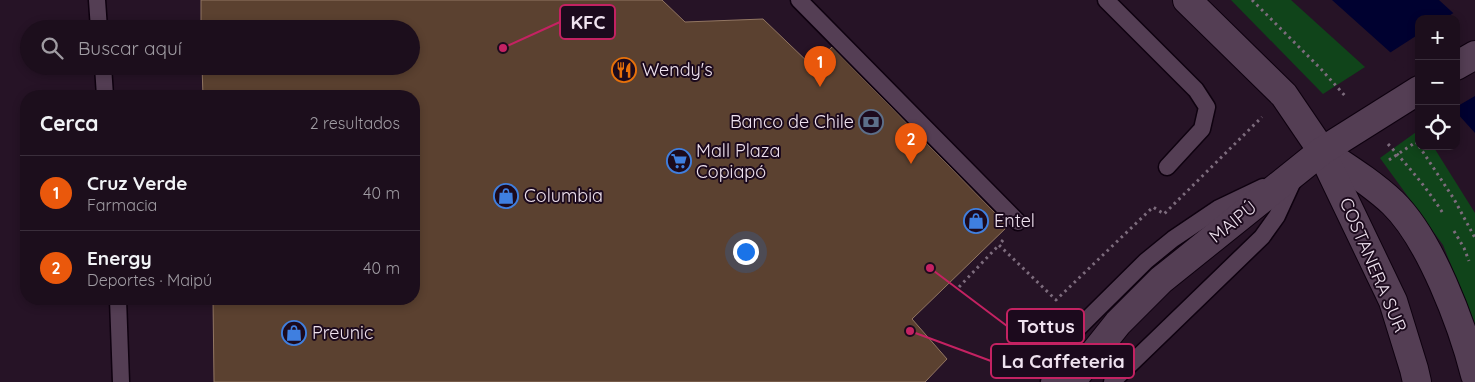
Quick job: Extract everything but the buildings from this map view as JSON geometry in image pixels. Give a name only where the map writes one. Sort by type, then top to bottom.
[{"type":"street","name":"COSTANERA SUR","points":[[1187,0],[1284,95],[1322,151],[1392,301],[1417,382]]},
{"type":"street","points":[[1460,64],[1475,55]]},
{"type":"street","name":"MAIPÚ","points":[[1078,372],[1118,323],[1161,280],[1322,151],[1415,93]]},
{"type":"street","name":"COSTANERA SUR","points":[[1322,151],[1362,178],[1394,204],[1421,239],[1460,326],[1475,374]]},
{"type":"lane","points":[[97,0],[98,20]]},
{"type":"lane","points":[[799,0],[1018,222]]},
{"type":"lane","points":[[1106,0],[1196,90],[1207,107],[1202,129],[1167,168]]},
{"type":"lane","points":[[104,75],[105,90]]},
{"type":"lane","points":[[1036,361],[1049,357],[1146,261],[1173,239],[1219,208],[1298,170]]},
{"type":"lane","points":[[1112,382],[1262,237],[1277,216],[1298,170]]},
{"type":"lane","points":[[118,305],[121,382]]},
{"type":"lane","points":[[1049,382],[1078,372]]},
{"type":"path","points":[[999,245],[1056,300],[1153,206],[1164,214],[1284,95]]},
{"type":"path","points":[[1422,150],[1454,199],[1475,238]]},
{"type":"path","points":[[959,287],[1018,222]]},
{"type":"green space","points":[[1231,0],[1291,0],[1365,67],[1323,94]]},
{"type":"green space","points":[[1415,133],[1415,150],[1436,150],[1475,213],[1475,325],[1443,245],[1380,158]]},
{"type":"shaded area","points":[[1332,0],[1439,0],[1455,15],[1415,15],[1415,74]]},
{"type":"shaded area","points":[[1460,19],[1475,33],[1475,133],[1460,116]]},
{"type":"pier","points":[[1460,16],[1475,30],[1475,96],[1460,105]]},
{"type":"pier","points":[[1415,37],[1415,78],[1388,54]]},
{"type":"place","name":"KFC","points":[[503,48]]},
{"type":"place","name":"Wendy's","points":[[624,70]]},
{"type":"place","name":"Cruz Verde","points":[[820,87]]},
{"type":"place","name":"Banco de Chile","points":[[871,122]]},
{"type":"place","name":"Mall Plaza Copiapó","points":[[679,161]]},
{"type":"place","name":"Energy","points":[[911,164]]},
{"type":"place","name":"Columbia","points":[[506,196]]},
{"type":"place","name":"Entel","points":[[976,221]]},
{"type":"place","name":"Tottus","points":[[930,268]]},
{"type":"place","name":"La Caffeteria","points":[[910,331]]},
{"type":"place","name":"Preunic","points":[[294,333]]}]
